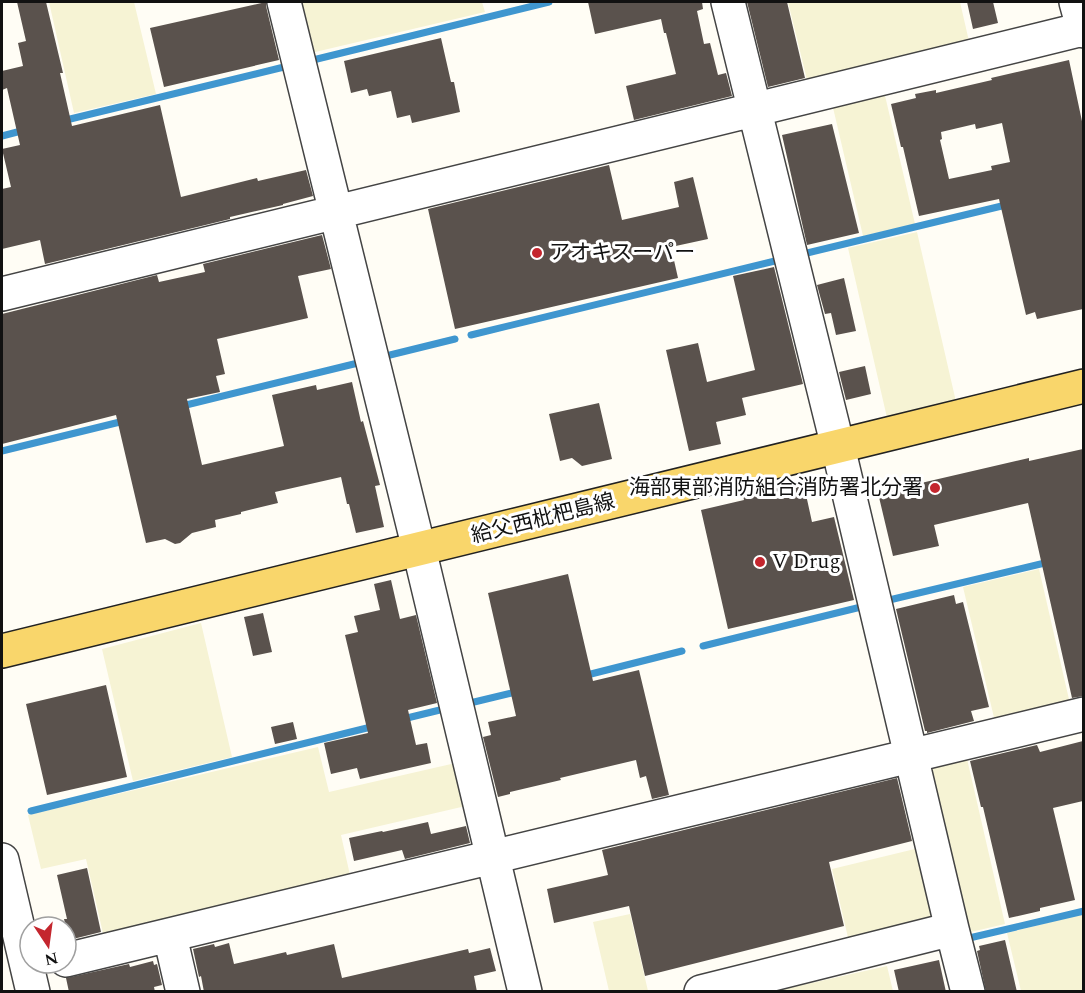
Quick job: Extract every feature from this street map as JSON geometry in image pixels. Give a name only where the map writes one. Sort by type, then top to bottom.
[{"type":"main road","name":"給父西枇杷島線","points":[[2,651],[1083,386]]},
{"type":"street","points":[[284,2],[525,992]]},
{"type":"street","points":[[728,2],[838,447],[968,992]]},
{"type":"street","points":[[2,294],[1083,30],[1076,2]]},
{"type":"street","points":[[78,957],[1083,714]]},
{"type":"street","points":[[2,860],[19,915]]},
{"type":"street","points":[[701,992],[952,929]]},
{"type":"street","points":[[170,936],[183,992]]},
{"type":"shaded area","points":[[49,2],[134,2],[156,94],[74,113]]},
{"type":"shaded area","points":[[299,2],[482,2],[485,12],[311,53]]},
{"type":"shaded area","points":[[788,2],[960,2],[971,50],[809,88]]},
{"type":"shaded area","points":[[883,87],[915,224],[863,236],[831,99]]},
{"type":"shaded area","points":[[917,232],[957,406],[888,422],[848,248]]},
{"type":"shaded area","points":[[1039,569],[1071,708],[996,726],[963,587]]},
{"type":"shaded area","points":[[201,623],[232,757],[133,781],[102,649]]},
{"type":"shaded area","points":[[318,747],[329,792],[460,762],[470,805],[341,835],[352,884],[105,942],[86,859],[41,869],[28,815]]},
{"type":"shaded area","points":[[965,750],[1005,924],[958,935],[918,761]]},
{"type":"shaded area","points":[[919,848],[937,924],[850,946],[832,869]]},
{"type":"shaded area","points":[[630,914],[648,991],[609,991],[593,922]]},
{"type":"shaded area","points":[[1083,914],[1083,991],[1021,991],[1007,933]]},
{"type":"shaded area","points":[[887,966],[893,991],[776,991]]},
{"type":"building","points":[[17,2],[46,2],[63,73],[60,73],[72,126],[160,105],[181,197],[257,178],[258,181],[306,170],[313,196],[230,217],[230,219],[45,264],[40,240],[2,249],[2,189],[11,187],[2,149],[20,145],[7,88],[2,90],[2,71],[23,66],[18,43],[26,41]]},
{"type":"building","points":[[266,2],[279,60],[164,87],[150,28]]},
{"type":"building","points":[[588,2],[702,2],[703,9],[697,11],[704,44],[710,43],[718,75],[726,73],[732,96],[634,120],[626,86],[676,74],[661,19],[595,34]]},
{"type":"building","points":[[747,2],[787,2],[805,78],[768,87]]},
{"type":"building","points":[[967,2],[993,2],[998,23],[973,29]]},
{"type":"building","points":[[441,38],[460,112],[412,123],[410,115],[397,118],[391,91],[369,96],[367,89],[351,93],[344,61]]},
{"type":"building","points":[[1069,60],[1083,126],[1083,309],[1037,319],[1035,312],[1026,315],[999,199],[919,216],[891,104],[916,98],[915,94],[936,90],[936,93],[992,80],[991,78]],"holes":[[[1002,123],[1010,162],[991,166],[992,170],[949,179],[940,140],[942,139],[941,132],[975,124],[976,129]]]},
{"type":"building","points":[[832,124],[859,233],[807,245],[782,135]]},
{"type":"building","points":[[609,165],[622,220],[679,207],[674,182],[693,177],[708,239],[671,247],[678,278],[455,329],[428,209]]},
{"type":"building","points":[[322,235],[331,269],[298,276],[308,318],[217,339],[225,374],[216,376],[220,392],[187,399],[202,465],[284,446],[272,395],[316,385],[317,390],[352,382],[361,422],[363,421],[380,485],[375,486],[384,527],[356,533],[341,477],[275,492],[278,503],[215,520],[216,527],[192,533],[180,543],[175,544],[165,539],[146,543],[116,415],[2,444],[2,314],[157,275],[159,282],[205,272],[203,264]]},
{"type":"building","points":[[774,267],[803,384],[742,398],[746,415],[716,422],[721,444],[689,451],[666,350],[698,343],[707,382],[755,370],[733,276]]},
{"type":"building","points":[[844,278],[856,331],[836,335],[831,313],[825,314],[817,285]]},
{"type":"building","points":[[865,366],[871,394],[846,400],[839,372]]},
{"type":"building","points":[[599,403],[612,459],[582,466],[572,458],[560,461],[549,414]]},
{"type":"building","points":[[1083,449],[1083,696],[1072,698],[1028,503],[934,525],[939,546],[893,556],[878,493],[1029,458],[1029,461]]},
{"type":"building","points":[[803,481],[812,522],[834,517],[854,600],[728,629],[701,510],[744,500],[743,495]]},
{"type":"building","points":[[568,574],[593,681],[639,670],[669,795],[652,799],[646,776],[640,778],[636,760],[560,778],[561,780],[498,797],[483,737],[491,735],[488,722],[516,716],[488,593]]},
{"type":"building","points":[[391,580],[400,619],[416,615],[437,703],[408,710],[416,745],[427,743],[431,763],[360,779],[357,768],[331,774],[324,743],[368,733],[345,635],[358,632],[354,616],[380,610],[374,584]]},
{"type":"building","points":[[954,595],[956,604],[963,602],[989,707],[971,711],[974,721],[927,733],[896,609]]},
{"type":"building","points":[[263,613],[272,652],[253,656],[244,617]]},
{"type":"building","points":[[106,685],[127,777],[47,795],[26,704]]},
{"type":"building","points":[[293,722],[297,739],[275,744],[271,727]]},
{"type":"building","points":[[1083,741],[1083,801],[1053,808],[1075,900],[1009,918],[970,761],[1037,745],[1040,752]]},
{"type":"building","points":[[897,778],[912,841],[829,862],[844,926],[645,976],[629,906],[554,923],[547,889],[608,875],[602,850]]},
{"type":"building","points":[[428,822],[431,834],[466,826],[470,843],[405,859],[402,850],[354,861],[349,838]]},
{"type":"building","points":[[87,868],[101,932],[78,938],[78,915],[66,915],[57,875]]},
{"type":"building","points":[[1005,940],[1017,992],[986,992],[977,951],[980,950],[979,946]]},
{"type":"building","points":[[229,943],[234,964],[334,944],[342,978],[468,949],[469,953],[490,948],[496,971],[474,976],[477,992],[204,992],[193,949]]},
{"type":"building","points":[[939,960],[946,992],[899,992],[894,970]]},
{"type":"building","points":[[153,961],[154,965],[157,964],[162,985],[154,987],[155,992],[69,992],[66,978]]},
{"type":"waterway","points":[[313,60],[549,2]]},
{"type":"waterway","points":[[62,121],[284,67]]},
{"type":"waterway","points":[[2,136],[25,130]]},
{"type":"waterway","points":[[799,255],[1010,204]]},
{"type":"waterway","points":[[471,335],[783,259]]},
{"type":"waterway","points":[[390,355],[455,339]]},
{"type":"waterway","points":[[182,406],[358,363]]},
{"type":"waterway","points":[[2,451],[124,421]]},
{"type":"waterway","points":[[885,601],[1049,562]]},
{"type":"waterway","points":[[703,646],[865,606]]},
{"type":"waterway","points":[[583,676],[682,651]]},
{"type":"waterway","points":[[470,703],[520,691]]},
{"type":"waterway","points":[[403,719],[444,709]]},
{"type":"waterway","points":[[31,811],[375,726]]},
{"type":"waterway","points":[[965,939],[1084,911]]},
{"type":"place","name":"アオキスーパー","points":[[537,253]]},
{"type":"place","name":"海部東部消防組合消防署北分署","points":[[935,488]]},
{"type":"place","name":"V Drug","points":[[760,562]]}]
